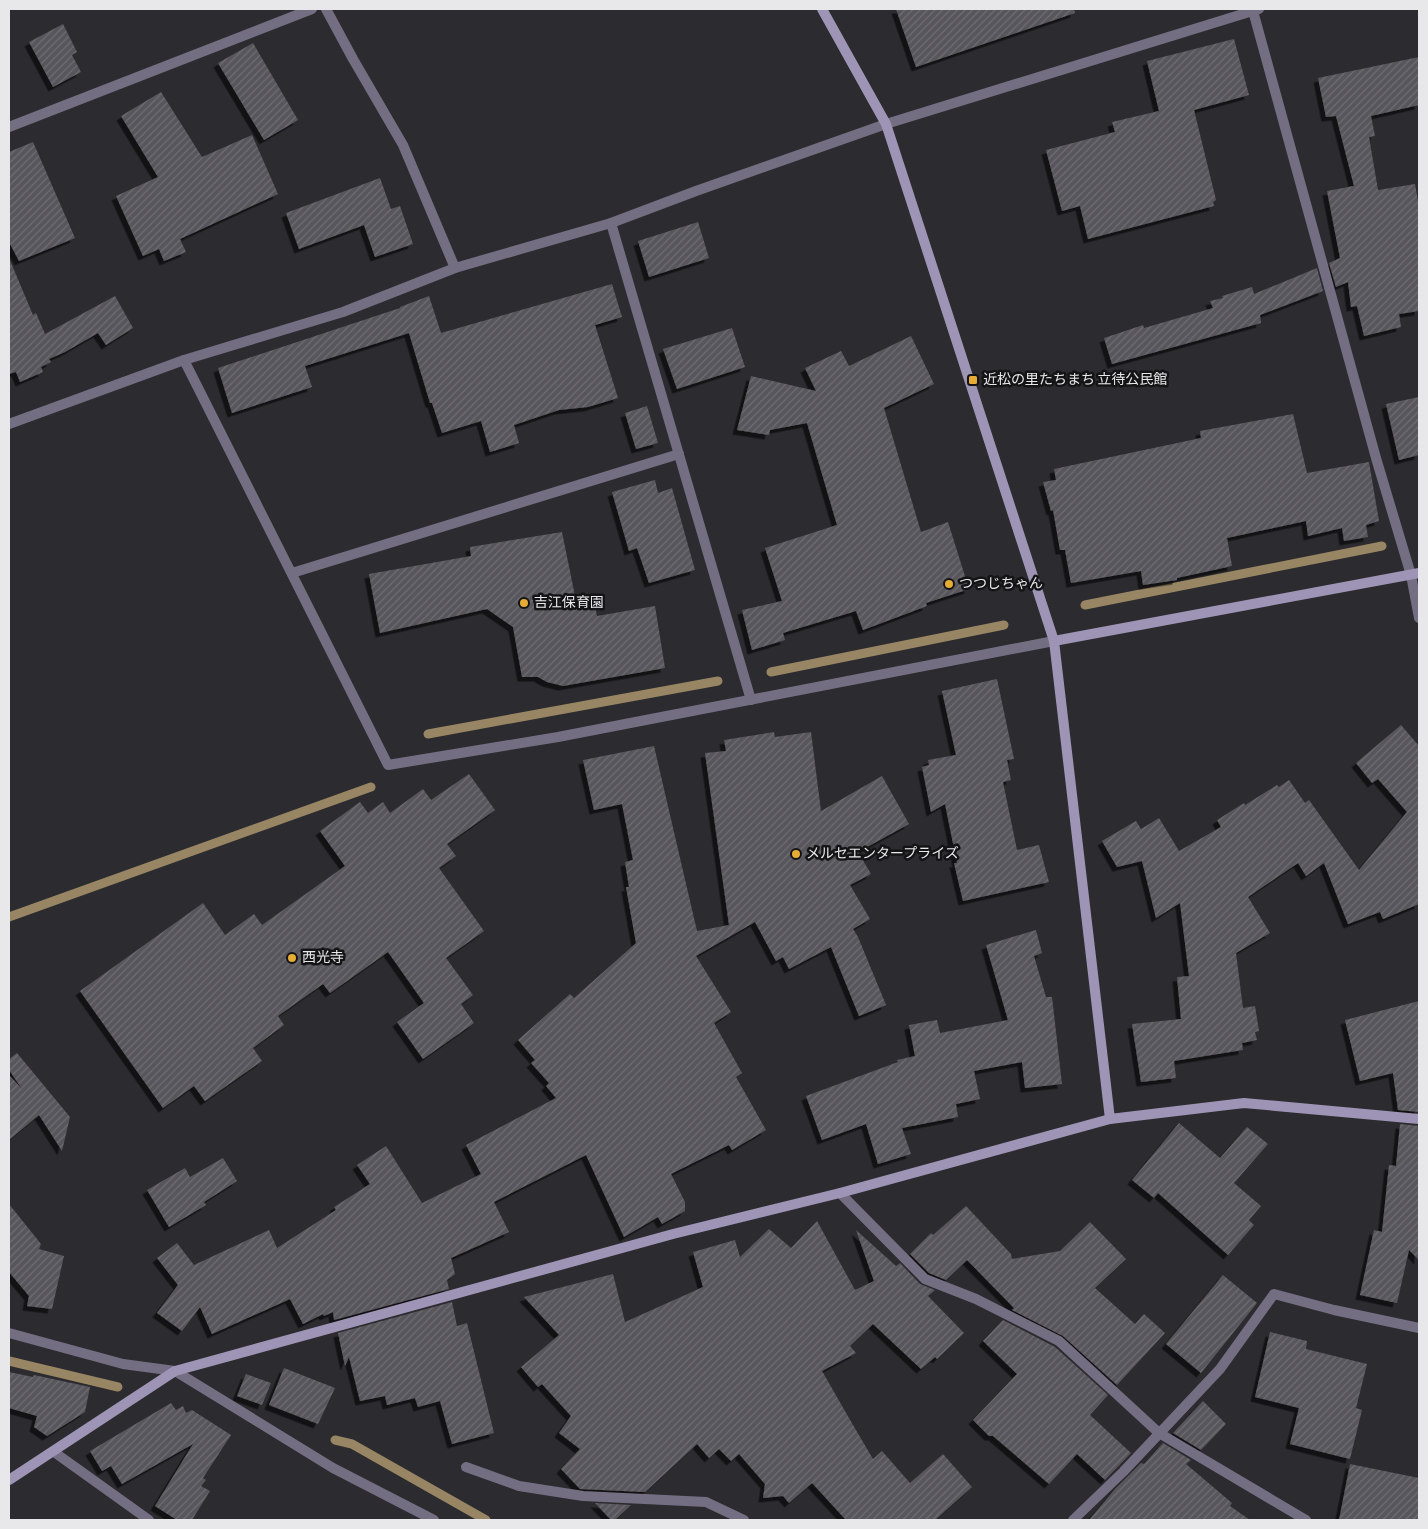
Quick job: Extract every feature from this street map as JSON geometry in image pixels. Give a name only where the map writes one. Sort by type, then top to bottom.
[{"type":"street","points":[[9,127],[312,9]]},
{"type":"street","points":[[326,9],[404,145],[455,268]]},
{"type":"street","points":[[822,9],[886,124],[1054,641],[1110,1119]]},
{"type":"street","points":[[9,424],[184,360],[343,312],[455,268],[611,223],[886,124],[1256,10],[1376,458],[1415,574],[1419,618]]},
{"type":"street","points":[[611,223],[751,700]]},
{"type":"street","points":[[184,360],[388,765],[558,737],[1054,641],[1415,574]]},
{"type":"street","points":[[292,573],[679,454]]},
{"type":"street","points":[[9,1480],[174,1371],[673,1234],[840,1193],[1110,1119],[1244,1103],[1419,1119]]},
{"type":"street","points":[[840,1193],[925,1279],[976,1300],[1059,1341],[1159,1434],[1306,1520]]},
{"type":"street","points":[[1073,1520],[1123,1472],[1220,1369],[1274,1294],[1334,1310],[1419,1328]]},
{"type":"street","points":[[9,1332],[123,1364],[174,1371],[333,1468],[434,1520]]},
{"type":"street","points":[[54,1452],[149,1520]]},
{"type":"street","points":[[466,1467],[519,1486],[583,1496],[706,1502],[744,1520]]},
{"type":"building","points":[[896,9],[1074,9],[1075,13],[916,67]]},
{"type":"building","points":[[63,24],[77,52],[72,55],[81,72],[53,87],[29,42]]},
{"type":"building","points":[[1234,39],[1249,95],[1194,110],[1216,200],[1213,202],[1214,206],[1088,239],[1080,206],[1062,211],[1046,150],[1115,132],[1112,122],[1159,111],[1147,61]]},
{"type":"building","points":[[253,43],[298,120],[264,140],[218,63]]},
{"type":"building","points":[[1419,57],[1419,105],[1371,116],[1375,136],[1369,137],[1378,190],[1415,184],[1419,207],[1419,311],[1399,314],[1401,327],[1364,336],[1357,306],[1351,307],[1348,282],[1336,287],[1329,263],[1340,258],[1327,191],[1354,186],[1336,116],[1326,117],[1318,78]]},
{"type":"building","points":[[161,92],[202,157],[252,135],[278,194],[180,239],[186,252],[164,261],[159,249],[143,256],[116,196],[158,177],[121,116]]},
{"type":"building","points":[[33,142],[75,238],[19,261],[9,242],[9,152]]},
{"type":"building","points":[[380,178],[391,209],[400,206],[413,244],[375,257],[364,225],[299,249],[286,213]]},
{"type":"building","points":[[698,222],[709,258],[649,277],[638,241]]},
{"type":"building","points":[[9,258],[33,315],[36,313],[45,334],[115,296],[133,328],[106,345],[98,333],[49,359],[51,362],[41,367],[43,372],[20,382],[16,372],[9,374]]},
{"type":"building","points":[[1317,268],[1323,291],[1260,315],[1261,323],[1112,364],[1104,338],[1143,325],[1144,328],[1213,308],[1210,301],[1223,298],[1222,296],[1252,287],[1254,294]]},
{"type":"building","points":[[612,284],[622,317],[595,325],[618,398],[588,407],[559,410],[514,425],[519,443],[490,452],[481,421],[442,433],[432,403],[430,403],[409,333],[305,366],[312,387],[232,413],[218,368],[400,308],[429,296],[441,333]]},
{"type":"building","points":[[732,328],[745,367],[677,389],[663,349]]},
{"type":"building","points":[[911,336],[934,384],[884,408],[921,532],[948,522],[969,589],[926,603],[927,606],[863,630],[856,611],[783,633],[785,640],[752,650],[742,610],[782,601],[765,548],[837,525],[807,423],[770,430],[769,435],[737,430],[751,376],[816,391],[805,368],[841,351],[849,366]]},
{"type":"building","points":[[1419,397],[1419,455],[1399,460],[1386,404]]},
{"type":"building","points":[[647,406],[658,443],[636,449],[625,413]]},
{"type":"building","points":[[1293,414],[1307,473],[1369,462],[1379,521],[1366,525],[1368,537],[1344,541],[1342,528],[1308,536],[1306,521],[1227,538],[1232,566],[1177,578],[1177,580],[1143,585],[1141,571],[1071,583],[1065,550],[1060,550],[1053,510],[1051,511],[1043,482],[1056,480],[1054,469],[1201,438],[1200,431]]},
{"type":"building","points":[[655,480],[658,493],[672,488],[695,570],[649,583],[637,548],[629,551],[612,492]]},
{"type":"building","points":[[562,532],[576,601],[593,597],[597,616],[655,606],[665,668],[563,686],[547,682],[538,677],[522,677],[513,627],[487,609],[380,633],[369,574],[471,556],[470,547]]},
{"type":"building","points":[[997,679],[1014,759],[1007,760],[1011,780],[1003,782],[1017,850],[1039,845],[1049,882],[963,901],[954,863],[957,863],[945,804],[931,812],[922,767],[929,765],[928,760],[956,755],[942,691]]},
{"type":"building","points":[[1401,725],[1419,746],[1419,904],[1383,919],[1380,912],[1348,924],[1324,863],[1306,876],[1298,863],[1248,897],[1270,933],[1236,953],[1243,1008],[1255,1006],[1259,1031],[1255,1032],[1257,1040],[1242,1043],[1243,1050],[1174,1061],[1176,1078],[1141,1082],[1132,1024],[1181,1019],[1177,977],[1189,976],[1180,903],[1156,918],[1142,861],[1117,867],[1102,841],[1136,821],[1141,829],[1159,818],[1179,851],[1221,827],[1217,820],[1244,803],[1245,805],[1277,785],[1279,787],[1289,780],[1305,803],[1309,800],[1359,870],[1407,812],[1378,779],[1372,783],[1356,763]]},
{"type":"building","points":[[774,732],[775,737],[811,732],[821,811],[882,776],[909,824],[858,852],[871,874],[850,885],[870,919],[853,929],[886,1005],[859,1016],[831,947],[789,969],[783,957],[776,961],[755,922],[696,956],[731,1012],[714,1023],[742,1073],[736,1077],[766,1130],[732,1150],[729,1145],[671,1174],[685,1202],[685,1211],[662,1224],[658,1217],[624,1237],[586,1155],[494,1202],[509,1232],[451,1258],[455,1274],[447,1280],[449,1289],[334,1320],[333,1312],[324,1316],[323,1314],[303,1324],[290,1299],[212,1334],[200,1307],[182,1331],[157,1313],[178,1285],[157,1258],[177,1243],[194,1265],[269,1230],[277,1248],[336,1210],[334,1207],[370,1184],[357,1165],[386,1146],[422,1203],[481,1174],[466,1145],[556,1098],[546,1086],[549,1083],[531,1063],[535,1060],[518,1040],[570,994],[574,998],[636,943],[626,887],[629,887],[625,862],[633,860],[622,804],[594,810],[583,760],[654,746],[697,931],[729,925],[705,753],[726,751],[724,740]]},
{"type":"building","points":[[469,774],[495,810],[447,844],[456,856],[439,868],[484,931],[446,958],[473,995],[461,1004],[474,1023],[423,1059],[397,1022],[424,1003],[388,952],[330,993],[323,984],[278,1016],[284,1025],[253,1048],[262,1061],[205,1101],[194,1086],[163,1108],[80,991],[203,903],[225,935],[254,914],[262,925],[345,866],[320,831],[360,802],[368,813],[383,802],[390,813],[423,789],[431,800]]},
{"type":"building","points":[[1036,930],[1042,953],[1034,956],[1046,997],[1052,997],[1062,1084],[1025,1088],[1022,1062],[974,1071],[980,1099],[956,1104],[958,1117],[902,1128],[911,1154],[878,1164],[866,1124],[822,1140],[806,1096],[898,1062],[897,1060],[915,1056],[909,1025],[937,1020],[940,1033],[1008,1020],[986,945]]},
{"type":"building","points":[[1419,1001],[1419,1112],[1398,1110],[1393,1073],[1360,1081],[1345,1020]]},
{"type":"building","points":[[17,1053],[70,1117],[62,1151],[39,1115],[9,1140],[9,1075],[22,1089],[9,1070],[9,1059]]},
{"type":"building","points":[[1179,1123],[1220,1158],[1247,1127],[1268,1144],[1234,1183],[1261,1206],[1249,1220],[1254,1225],[1228,1255],[1158,1193],[1154,1198],[1132,1180]]},
{"type":"building","points":[[1400,1124],[1419,1126],[1419,1260],[1409,1250],[1397,1303],[1360,1295],[1374,1230],[1382,1232],[1389,1165],[1396,1166]]},
{"type":"building","points":[[223,1158],[237,1181],[204,1202],[206,1205],[169,1227],[147,1190],[185,1168],[190,1177]]},
{"type":"building","points":[[9,1204],[41,1244],[39,1249],[64,1256],[52,1309],[27,1306],[29,1296],[9,1272]]},
{"type":"building","points":[[966,1206],[1011,1254],[1012,1259],[1060,1251],[1090,1222],[1126,1259],[1095,1288],[1135,1324],[1144,1314],[1165,1333],[1117,1385],[1063,1336],[1012,1310],[1014,1308],[967,1260],[946,1280],[929,1273],[910,1254],[931,1233],[933,1235]]},
{"type":"building","points":[[817,1221],[855,1290],[874,1281],[856,1230],[896,1266],[900,1263],[920,1284],[935,1290],[928,1296],[964,1333],[937,1359],[935,1357],[921,1369],[873,1324],[850,1346],[856,1353],[822,1371],[853,1425],[873,1459],[882,1451],[910,1483],[943,1454],[972,1487],[935,1520],[846,1520],[812,1483],[789,1503],[783,1496],[763,1498],[765,1484],[739,1454],[731,1461],[719,1449],[709,1458],[697,1444],[645,1492],[580,1489],[561,1469],[580,1449],[559,1433],[571,1416],[542,1384],[538,1387],[521,1367],[559,1335],[524,1297],[613,1274],[625,1322],[703,1287],[693,1252],[735,1240],[740,1257],[769,1229],[791,1248]]},
{"type":"building","points":[[1223,1275],[1257,1303],[1201,1373],[1166,1344]]},
{"type":"building","points":[[452,1302],[457,1326],[467,1323],[494,1433],[452,1444],[440,1401],[418,1407],[415,1398],[387,1405],[385,1396],[360,1401],[349,1357],[345,1366],[338,1333]]},
{"type":"building","points":[[1003,1320],[1055,1347],[1108,1395],[1090,1415],[1131,1453],[1105,1480],[1077,1454],[1049,1484],[993,1436],[989,1436],[973,1420],[1017,1374],[983,1341]]},
{"type":"building","points":[[1270,1332],[1307,1341],[1306,1349],[1367,1364],[1356,1408],[1362,1410],[1350,1459],[1290,1444],[1299,1408],[1255,1397]]},
{"type":"building","points":[[284,1368],[335,1388],[318,1424],[269,1405]]},
{"type":"building","points":[[9,1372],[33,1377],[34,1375],[90,1387],[85,1412],[47,1436],[34,1427],[37,1416],[9,1408]]},
{"type":"building","points":[[246,1374],[271,1383],[262,1405],[237,1396]]},
{"type":"building","points":[[1203,1401],[1226,1424],[1201,1450],[1173,1433]]},
{"type":"building","points":[[171,1403],[176,1410],[183,1406],[186,1413],[192,1410],[231,1435],[203,1478],[206,1480],[201,1486],[210,1491],[192,1520],[177,1520],[155,1506],[193,1444],[122,1484],[111,1466],[102,1471],[90,1451]]},
{"type":"building","points":[[1163,1443],[1191,1460],[1186,1464],[1232,1503],[1230,1506],[1250,1520],[1089,1520],[1115,1489],[1141,1463],[1144,1464]]},
{"type":"building","points":[[1350,1464],[1419,1478],[1419,1520],[1339,1520]]},
{"type":"building","points":[[595,1503],[631,1505],[615,1520],[611,1520]]},
{"type":"waterway","points":[[1085,605],[1382,546]]},
{"type":"waterway","points":[[771,672],[1004,625]]},
{"type":"waterway","points":[[428,734],[718,681]]},
{"type":"waterway","points":[[9,917],[371,787]]},
{"type":"waterway","points":[[9,1361],[118,1387]]},
{"type":"waterway","points":[[335,1440],[352,1444],[486,1520]]},
{"type":"place","name":"近松の里たちまち 立待公民館","points":[[973,380]]},
{"type":"place","name":"つつじちゃん","points":[[949,584]]},
{"type":"place","name":"吉江保育園","points":[[524,603]]},
{"type":"place","name":"メルセエンタープライズ","points":[[796,854]]},
{"type":"place","name":"西光寺","points":[[292,958]]}]
